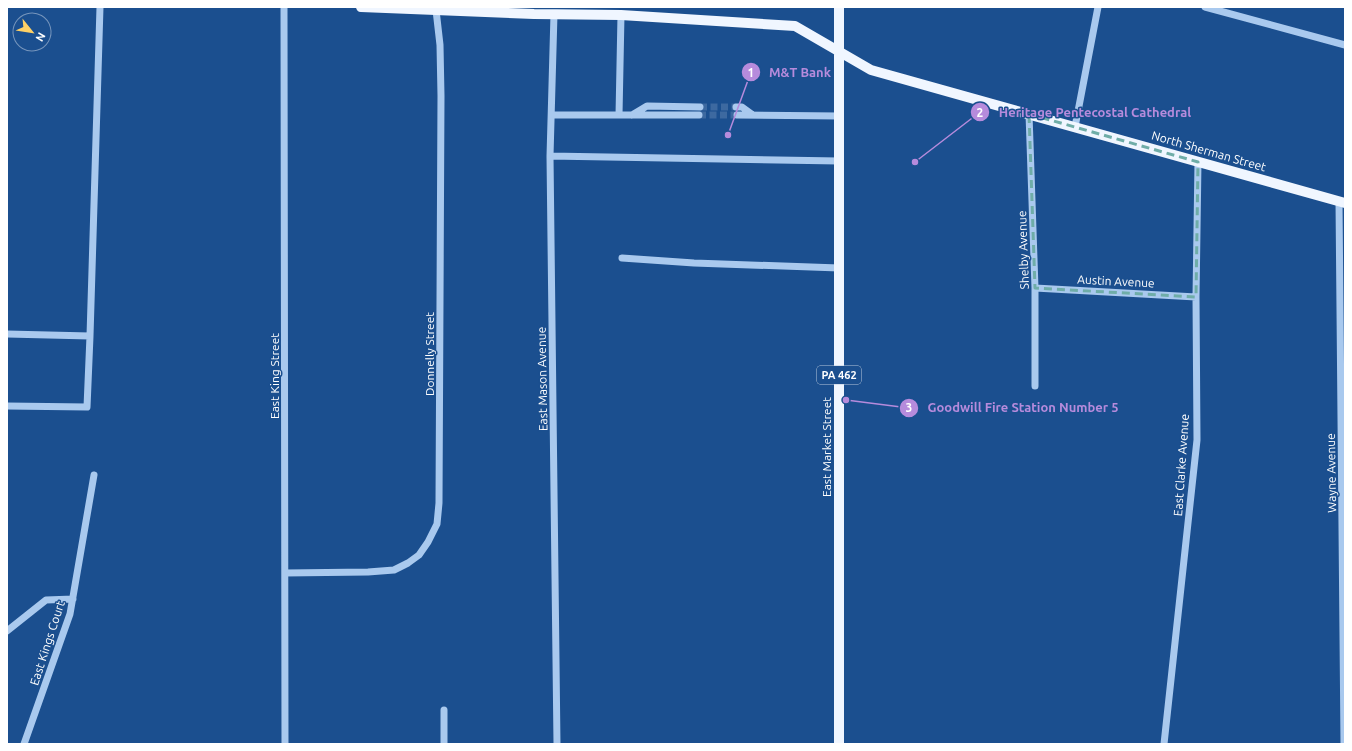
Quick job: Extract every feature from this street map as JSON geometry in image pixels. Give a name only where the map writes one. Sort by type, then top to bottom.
[{"type":"main road","name":"North Sherman Street","points":[[361,7],[621,16],[795,26],[871,70],[1342,202]]},
{"type":"main road","name":"East Market Street","points":[[839,7],[839,744]]},
{"type":"street","points":[[7,406],[86,408],[90,336],[100,7]]},
{"type":"street","name":"East King Street","points":[[284,7],[285,744]]},
{"type":"street","points":[[1075,127],[1098,7]]},
{"type":"street","points":[[1205,7],[1221,9],[1345,45]]},
{"type":"street","name":"Donnelly Street","points":[[285,573],[368,572],[394,570],[408,563],[418,555],[428,542],[437,524],[439,502],[442,96],[436,10]]},
{"type":"street","name":"East Mason Avenue","points":[[554,14],[550,156],[557,744]]},
{"type":"street","points":[[619,115],[621,16]]},
{"type":"street","points":[[632,115],[647,106],[700,107]]},
{"type":"street","points":[[736,107],[742,107],[753,115]]},
{"type":"street","name":"Shelby Avenue","points":[[1029,114],[1035,288],[1035,386]]},
{"type":"street","points":[[552,115],[699,115]]},
{"type":"street","points":[[737,115],[839,116]]},
{"type":"street","points":[[550,156],[839,161]]},
{"type":"street","name":"East Clarke Avenue","points":[[1164,744],[1197,440],[1196,297],[1198,162]]},
{"type":"street","name":"Wayne Avenue","points":[[1342,202],[1344,744]]},
{"type":"street","points":[[622,258],[694,263],[839,268]]},
{"type":"street","name":"Austin Avenue","points":[[1035,288],[1196,297]]},
{"type":"street","points":[[7,334],[90,336]]},
{"type":"street","name":"East Kings Court","points":[[24,744],[70,614],[94,475]]},
{"type":"street","points":[[7,631],[46,600],[73,599]]},
{"type":"street","points":[[444,710],[444,744]]},
{"type":"highlighted area","points":[[1029,114],[1198,162],[1196,297],[1035,288]]},
{"type":"tunnel","points":[[700,107],[736,107]]},
{"type":"tunnel","points":[[699,115],[737,115]]},
{"type":"place","name":"M&T Bank","points":[[728,135]]},
{"type":"place","name":"Heritage Pentecostal Cathedral","points":[[915,162]]},
{"type":"place","name":"Goodwill Fire Station Number 5","points":[[846,400]]}]
